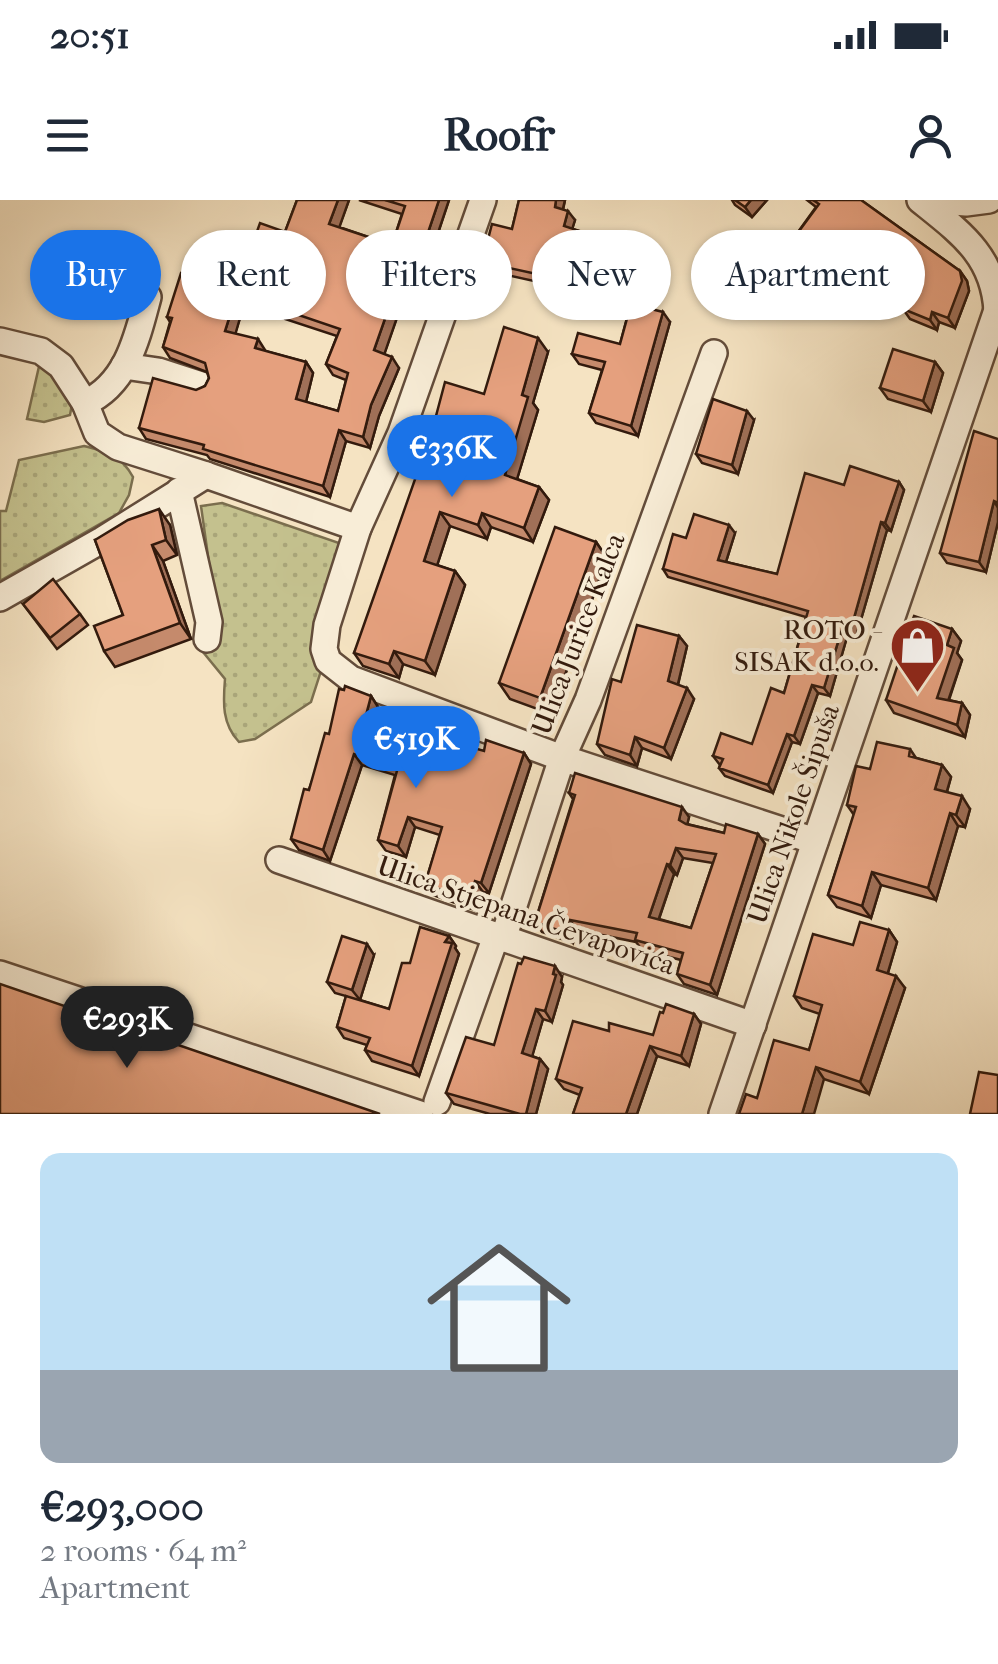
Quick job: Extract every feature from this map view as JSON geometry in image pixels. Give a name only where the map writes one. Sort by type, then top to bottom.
[{"type":"street","points":[[483,200],[397,443],[358,528],[328,625],[324,649],[328,661],[351,679],[562,758],[816,842]]},
{"type":"street","points":[[920,200],[982,259],[996,286],[997,309]]},
{"type":"street","points":[[928,200],[989,200]]},
{"type":"street","name":"Ulica Nikole Šipuša","points":[[722,1114],[997,309]]},
{"type":"street","points":[[85,403],[99,397],[134,352],[142,320]]},
{"type":"street","points":[[0,341],[41,351],[61,366],[85,403],[97,433],[118,448],[206,474],[358,528]]},
{"type":"street","name":"Ulica Jurice Kalca","points":[[428,1108],[500,937],[562,758],[588,700],[714,353]]},
{"type":"street","points":[[124,366],[158,371],[201,385]]},
{"type":"street","points":[[0,598],[206,474]]},
{"type":"street","points":[[179,492],[209,622],[207,639]]},
{"type":"street","name":"Ulica Stjepana Čevapovića","points":[[279,860],[753,1026]]},
{"type":"street","points":[[0,974],[428,1108]]},
{"type":"shaded area","points":[[40,362],[48,366],[72,404],[70,415],[44,422],[27,419]]},
{"type":"shaded area","points":[[84,446],[113,455],[133,477],[119,513],[0,581],[0,511],[6,511],[19,460]]},
{"type":"shaded area","points":[[222,503],[339,543],[317,644],[321,671],[311,702],[255,739],[239,742],[227,720],[225,679],[203,652],[212,646],[216,613],[201,506]]},
{"type":"building","points":[[297,200],[338,200],[329,224],[347,230],[346,320],[384,320],[374,350],[392,357],[371,405],[363,437],[339,430],[323,486],[203,449],[204,445],[139,428],[153,378],[196,390],[205,386],[209,378],[205,363],[163,347],[172,318],[167,317],[181,273],[181,320],[228,320],[225,331],[258,339],[255,348],[306,362],[296,399],[338,411],[348,373],[326,364],[340,329],[313,320],[326,320],[326,230],[286,230]]},
{"type":"building","points":[[385,200],[439,200],[429,230],[397,230],[405,206]]},
{"type":"building","points":[[519,200],[556,200],[555,207],[568,211],[564,226],[576,230],[532,230],[532,273],[512,269],[512,230],[490,230],[492,224],[512,229]]},
{"type":"building","points":[[813,200],[861,200],[903,230],[800,230],[819,204]]},
{"type":"building","points":[[260,223],[279,230],[258,230]]},
{"type":"building","points":[[925,246],[960,271],[962,281],[948,318],[932,312],[930,320],[925,318]]},
{"type":"building","points":[[627,320],[661,320],[631,426],[589,413],[605,362],[572,354],[578,333],[620,344]]},
{"type":"building","points":[[504,327],[538,338],[522,395],[528,397],[505,475],[539,487],[524,528],[482,513],[478,525],[440,512],[424,561],[455,571],[425,661],[394,651],[389,664],[354,653],[432,431],[445,382],[484,394]]},
{"type":"building","points":[[893,349],[935,362],[923,401],[880,388]]},
{"type":"building","points":[[713,399],[747,411],[732,465],[696,454]]},
{"type":"building","points":[[974,431],[998,439],[998,503],[994,501],[979,562],[940,553]]},
{"type":"building","points":[[850,466],[899,482],[885,523],[881,522],[850,632],[842,629],[824,688],[812,685],[794,736],[787,734],[768,785],[719,768],[723,759],[713,756],[721,733],[752,744],[771,688],[784,693],[808,611],[663,569],[673,534],[686,538],[694,514],[729,525],[718,560],[777,574],[805,473],[844,485]]},
{"type":"building","points":[[159,509],[166,540],[152,545],[180,623],[104,651],[94,626],[123,615],[95,540],[128,520]]},
{"type":"building","points":[[555,527],[596,542],[540,698],[499,683]]},
{"type":"building","points":[[53,579],[80,614],[50,638],[23,604]]},
{"type":"building","points":[[914,616],[952,629],[947,645],[954,648],[937,698],[962,703],[957,725],[886,700]]},
{"type":"building","points":[[637,625],[679,636],[668,681],[687,688],[664,748],[635,737],[630,755],[597,744],[612,679],[621,682]]},
{"type":"building","points":[[345,686],[371,696],[364,723],[409,737],[411,730],[484,751],[486,740],[524,753],[481,883],[475,881],[469,900],[425,884],[442,827],[408,817],[398,846],[378,840],[398,767],[354,754],[323,850],[291,839],[304,789],[309,790],[325,733],[329,734],[339,689],[344,690]]},
{"type":"building","points":[[877,742],[910,749],[909,756],[942,765],[935,789],[962,796],[956,815],[950,813],[928,888],[872,872],[862,906],[828,895],[856,807],[847,805],[856,766],[870,769]]},
{"type":"building","points":[[575,773],[682,807],[679,820],[686,824],[724,833],[726,824],[758,834],[710,985],[677,974],[683,953],[635,940],[637,933],[570,920],[566,933],[535,922],[575,795],[569,793]],"holes":[[[676,848],[716,854],[691,928],[649,917]]]},
{"type":"building","points":[[860,922],[889,930],[877,970],[896,976],[860,1082],[816,1067],[802,1114],[739,1114],[746,1094],[757,1098],[774,1040],[809,1050],[822,1005],[794,996],[813,934],[853,945]]},
{"type":"building","points":[[420,927],[449,936],[445,942],[452,943],[412,1066],[365,1050],[370,1038],[337,1027],[346,996],[389,1009],[402,963],[410,963]]},
{"type":"building","points":[[342,936],[367,944],[352,990],[327,982]]},
{"type":"building","points":[[524,957],[555,966],[556,975],[545,1011],[536,1009],[522,1053],[540,1059],[526,1114],[520,1114],[446,1093],[466,1037],[494,1045],[518,963]]},
{"type":"building","points":[[0,984],[380,1114],[0,1114]]},
{"type":"building","points":[[666,1004],[694,1014],[681,1056],[650,1046],[626,1114],[573,1114],[582,1088],[556,1079],[573,1021],[609,1031],[609,1023],[653,1035]]},
{"type":"building","points":[[979,1072],[998,1075],[998,1114],[970,1114]]},
{"type":"place","name":"ROTO - SISAK d.o.o.","points":[[918,694]]}]
